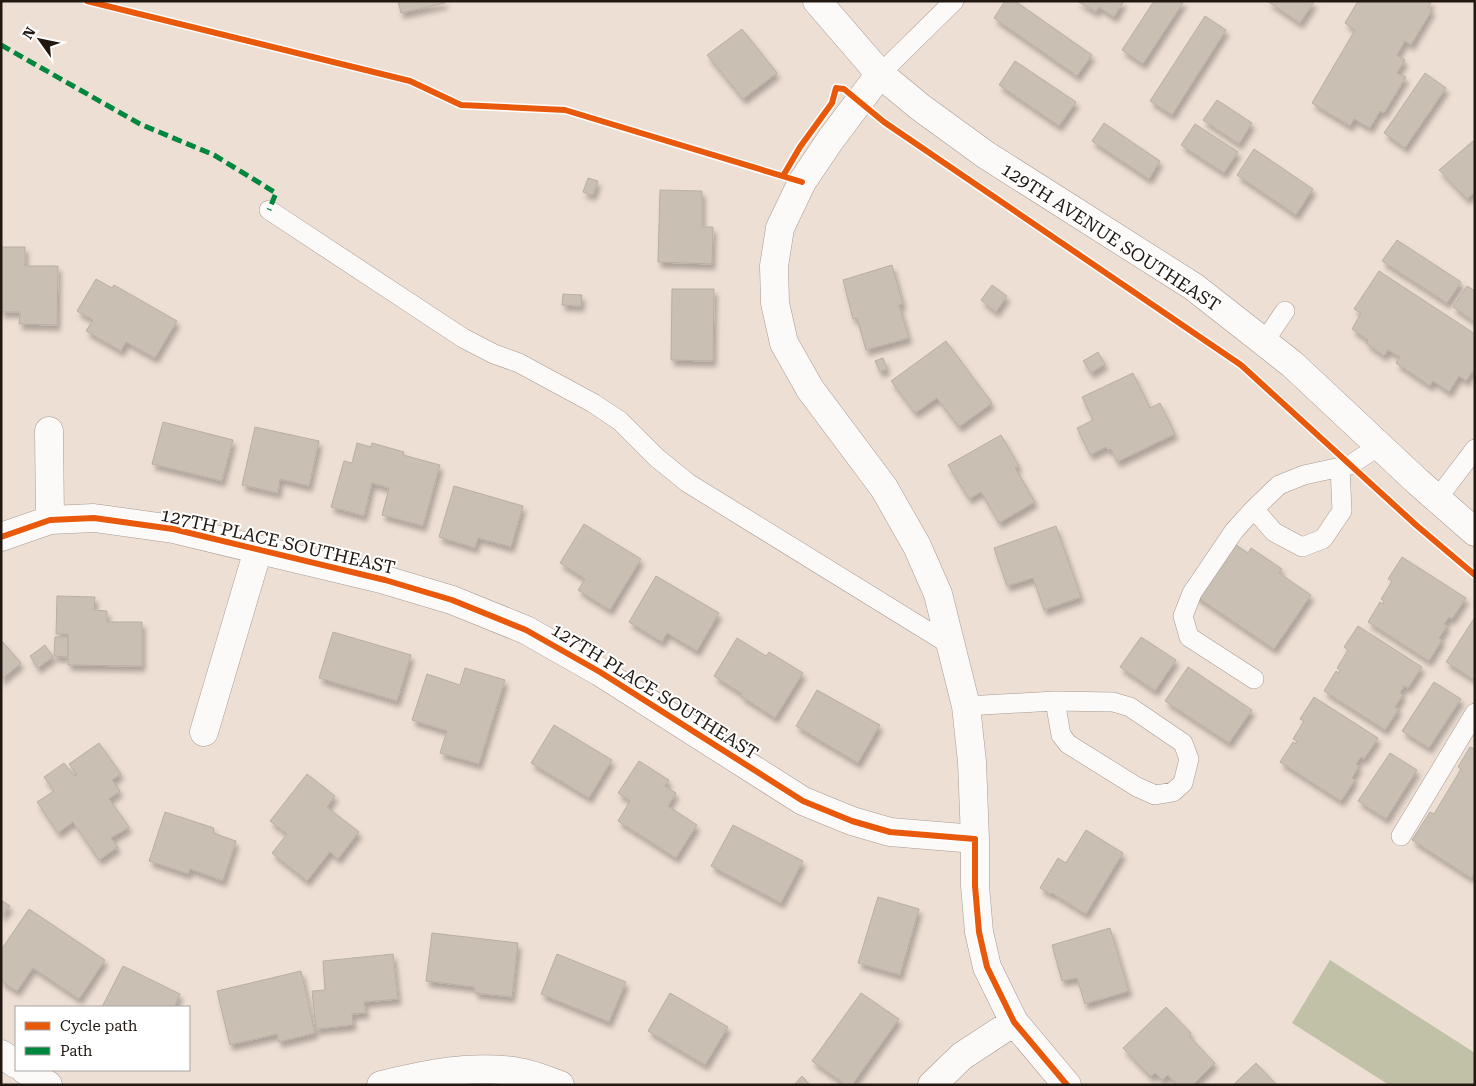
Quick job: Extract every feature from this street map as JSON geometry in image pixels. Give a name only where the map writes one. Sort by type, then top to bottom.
[{"type":"street","name":"129TH AVENUE SOUTHEAST","points":[[817,1],[880,74],[920,107],[986,155],[1194,287],[1292,364],[1379,446],[1475,532]]},
{"type":"street","points":[[880,74],[830,139],[802,182],[780,228],[774,266],[775,303],[784,343],[806,382],[884,488],[917,546],[938,594],[966,706],[972,762],[975,886],[979,932],[987,967],[1014,1022],[1067,1085]]},
{"type":"street","points":[[49,431],[50,520]]},
{"type":"street","name":"127TH PLACE SOUTHEAST","points":[[1,537],[50,520],[94,518],[173,529],[385,580],[433,594],[526,630],[600,672],[803,801],[852,821],[890,832],[975,839]]},
{"type":"street","points":[[204,732],[258,550]]},
{"type":"street","points":[[932,1085],[962,1056],[1014,1022]]},
{"type":"street","points":[[1,1054],[15,1063]]},
{"type":"street","points":[[381,1085],[440,1072],[486,1068],[521,1072],[560,1085]]},
{"type":"street","points":[[27,1071],[48,1085]]},
{"type":"lane","points":[[880,74],[954,1]]},
{"type":"lane","points":[[269,210],[463,338],[494,354],[519,363],[593,403],[620,421],[657,458],[688,483],[952,646]]},
{"type":"lane","points":[[1264,342],[1285,311]]},
{"type":"lane","points":[[1254,679],[1189,637],[1183,616],[1192,593],[1234,531],[1254,508],[1279,485],[1304,475],[1350,465],[1379,446]]},
{"type":"lane","points":[[1437,499],[1475,449]]},
{"type":"lane","points":[[1254,508],[1274,532],[1302,547],[1323,539],[1342,511],[1340,467]]},
{"type":"lane","points":[[966,706],[1055,701],[1113,702],[1130,707],[1183,742],[1190,759],[1183,783],[1173,792],[1156,796],[1068,744],[1061,735],[1055,701]]},
{"type":"lane","points":[[1401,836],[1475,713]]},
{"type":"green space","points":[[1330,960],[1475,1053],[1475,1085],[1389,1085],[1292,1023]]},
{"type":"building","points":[[398,1],[445,1],[445,3],[401,13]]},
{"type":"building","points":[[1005,1],[1015,1],[1092,55],[1077,76],[994,18]]},
{"type":"building","points":[[1077,1],[1124,1],[1114,17],[1099,7],[1096,12]]},
{"type":"building","points":[[1154,1],[1184,1],[1143,64],[1122,50]]},
{"type":"building","points":[[1267,1],[1313,1],[1314,2],[1300,23]]},
{"type":"building","points":[[1358,1],[1432,1],[1428,7],[1432,10],[1411,45],[1405,41],[1397,55],[1405,60],[1397,73],[1406,77],[1384,113],[1380,111],[1370,128],[1354,119],[1350,126],[1312,103],[1355,30],[1345,23]]},
{"type":"building","points":[[1205,16],[1226,30],[1172,115],[1150,101]]},
{"type":"building","points":[[742,29],[777,73],[743,99],[707,55]]},
{"type":"building","points":[[1015,61],[1076,102],[1059,126],[999,85]]},
{"type":"building","points":[[1425,73],[1446,88],[1405,148],[1384,133]]},
{"type":"building","points":[[1217,100],[1252,123],[1239,144],[1203,120]]},
{"type":"building","points":[[1104,123],[1160,161],[1149,179],[1092,141]]},
{"type":"building","points":[[1195,124],[1238,152],[1224,173],[1181,145]]},
{"type":"building","points":[[1473,141],[1475,143],[1475,192],[1467,199],[1439,170]]},
{"type":"building","points":[[1254,149],[1313,189],[1296,215],[1237,175]]},
{"type":"building","points":[[588,178],[598,181],[593,195],[583,192]]},
{"type":"building","points":[[660,190],[702,191],[702,227],[713,227],[712,264],[658,262]]},
{"type":"building","points":[[1397,240],[1461,282],[1447,303],[1382,261]]},
{"type":"building","points":[[1,247],[25,247],[25,266],[58,266],[57,325],[19,324],[20,312],[1,312]]},
{"type":"building","points":[[892,265],[903,304],[899,305],[909,338],[866,350],[857,318],[853,319],[843,280]]},
{"type":"building","points":[[1379,271],[1475,334],[1475,368],[1466,381],[1459,376],[1449,392],[1433,381],[1430,386],[1396,363],[1400,357],[1388,350],[1384,356],[1366,343],[1368,340],[1352,329],[1361,313],[1354,309]]},
{"type":"building","points":[[96,279],[112,288],[114,285],[177,321],[155,358],[126,342],[121,351],[86,331],[93,320],[77,311]]},
{"type":"building","points":[[992,285],[1007,296],[996,312],[981,300]]},
{"type":"building","points":[[1467,286],[1475,291],[1475,322],[1453,307]]},
{"type":"building","points":[[672,289],[714,289],[713,361],[671,360]]},
{"type":"building","points":[[563,294],[582,295],[581,306],[562,305]]},
{"type":"building","points":[[946,341],[992,403],[959,427],[937,398],[915,413],[891,381]]},
{"type":"building","points":[[1098,352],[1105,364],[1091,373],[1083,361]]},
{"type":"building","points":[[883,358],[887,369],[880,372],[875,361]]},
{"type":"building","points":[[1133,373],[1150,408],[1160,403],[1175,434],[1117,462],[1111,449],[1108,450],[1106,447],[1090,455],[1077,428],[1093,420],[1082,397]]},
{"type":"building","points":[[163,422],[233,440],[222,481],[152,464]]},
{"type":"building","points":[[255,427],[319,441],[309,486],[280,479],[278,493],[242,485]]},
{"type":"building","points":[[1001,435],[1019,466],[1015,468],[1035,502],[999,523],[981,492],[969,499],[948,465]]},
{"type":"building","points":[[357,443],[371,447],[372,443],[404,452],[403,455],[440,465],[423,526],[382,515],[389,488],[372,483],[364,516],[331,507],[344,461],[352,463]]},
{"type":"building","points":[[454,486],[523,506],[511,547],[478,538],[475,548],[439,537]]},
{"type":"building","points":[[584,524],[641,559],[610,610],[578,590],[585,579],[560,563]]},
{"type":"building","points":[[1056,526],[1081,597],[1044,610],[1033,578],[1007,586],[994,548]]},
{"type":"building","points":[[1230,541],[1248,553],[1251,548],[1282,569],[1279,573],[1311,595],[1274,649],[1194,595]]},
{"type":"building","points":[[1402,557],[1466,598],[1452,619],[1449,617],[1444,624],[1447,626],[1439,638],[1442,640],[1429,661],[1368,622],[1380,602],[1383,604],[1384,601],[1381,599],[1392,581],[1388,579]]},
{"type":"building","points":[[656,576],[719,613],[697,651],[667,633],[662,642],[629,622]]},
{"type":"building","points":[[57,596],[95,597],[94,610],[107,611],[107,622],[142,622],[142,666],[68,665],[68,634],[56,634]]},
{"type":"building","points":[[1475,617],[1475,677],[1473,679],[1446,662]]},
{"type":"building","points":[[1358,626],[1422,667],[1408,688],[1404,686],[1400,693],[1403,695],[1395,707],[1399,709],[1385,730],[1324,691],[1336,671],[1339,673],[1340,670],[1337,668],[1348,650],[1344,647]]},
{"type":"building","points":[[333,632],[411,655],[397,701],[319,678]]},
{"type":"building","points":[[55,637],[68,637],[68,657],[54,656]]},
{"type":"building","points":[[1141,637],[1176,660],[1155,691],[1120,667]]},
{"type":"building","points":[[737,638],[766,656],[769,652],[803,673],[775,718],[714,676]]},
{"type":"building","points":[[1,640],[21,663],[1,680]]},
{"type":"building","points":[[45,645],[53,657],[38,668],[30,656]]},
{"type":"building","points":[[1188,667],[1252,710],[1229,743],[1165,701]]},
{"type":"building","points":[[465,668],[505,680],[479,764],[440,753],[447,731],[412,720],[427,674],[460,685]]},
{"type":"building","points":[[1434,682],[1461,699],[1429,748],[1402,731]]},
{"type":"building","points":[[817,690],[880,725],[858,763],[796,726]]},
{"type":"building","points":[[1314,697],[1378,738],[1364,759],[1361,757],[1356,764],[1359,766],[1352,778],[1355,780],[1341,801],[1280,762],[1293,742],[1295,744],[1297,741],[1293,739],[1304,721],[1300,719]]},
{"type":"building","points":[[554,725],[612,760],[589,798],[531,763]]},
{"type":"building","points":[[99,743],[121,774],[112,780],[120,791],[109,799],[129,827],[111,838],[118,847],[99,860],[73,822],[58,833],[37,802],[54,791],[44,777],[64,763],[74,776],[77,775],[69,764]]},
{"type":"building","points":[[1470,747],[1475,749],[1475,872],[1471,878],[1412,840],[1430,812],[1434,814],[1461,769],[1458,767]]},
{"type":"building","points":[[1390,753],[1417,770],[1386,819],[1358,801]]},
{"type":"building","points":[[639,761],[669,780],[665,786],[676,793],[668,806],[697,825],[676,858],[618,821],[630,801],[618,793]]},
{"type":"building","points":[[307,774],[335,796],[327,807],[359,832],[338,859],[330,852],[307,881],[272,853],[287,834],[270,821]]},
{"type":"building","points":[[165,812],[214,828],[213,833],[236,841],[223,881],[190,869],[188,874],[149,861]]},
{"type":"building","points":[[733,825],[803,861],[781,903],[711,866]]},
{"type":"building","points":[[1086,830],[1123,853],[1086,914],[1052,893],[1040,888],[1058,858],[1066,863]]},
{"type":"building","points":[[878,897],[919,909],[900,975],[858,963]]},
{"type":"building","points":[[1,900],[10,906],[2,916],[1,916]]},
{"type":"building","points":[[29,909],[105,960],[79,999],[33,968],[17,991],[1,981],[1,950]]},
{"type":"building","points":[[1110,928],[1129,991],[1085,1004],[1077,978],[1062,981],[1052,945]]},
{"type":"building","points":[[432,933],[518,943],[512,997],[475,993],[475,987],[426,981]]},
{"type":"building","points":[[393,954],[398,999],[364,1002],[366,1013],[352,1014],[353,1025],[316,1029],[312,991],[325,990],[323,961]]},
{"type":"building","points":[[557,954],[626,982],[609,1022],[541,994]]},
{"type":"building","points":[[123,966],[180,994],[174,1006],[103,1006]]},
{"type":"building","points":[[301,971],[315,1033],[279,1042],[277,1034],[230,1045],[217,991]]},
{"type":"building","points":[[670,993],[728,1027],[705,1065],[648,1031]]},
{"type":"building","points":[[861,993],[899,1019],[852,1085],[846,1085],[812,1061]]},
{"type":"building","points":[[1166,1007],[1191,1033],[1189,1036],[1215,1063],[1193,1085],[1177,1085],[1168,1075],[1162,1080],[1155,1073],[1151,1077],[1123,1048]]},
{"type":"building","points":[[1256,1063],[1277,1085],[1233,1085]]},
{"type":"building","points":[[802,1076],[810,1085],[794,1085]]},
{"type":"marked path","points":[[1,45],[140,124],[214,155],[276,193],[269,210]]},
{"type":"cycle path","points":[[87,1],[410,81],[461,105],[565,110],[802,182]]},
{"type":"cycle path","points":[[783,176],[800,147],[832,103],[836,88],[844,89],[884,122],[1241,365],[1416,525],[1475,575]]},
{"type":"cycle path","points":[[1,537],[50,520],[94,518],[173,529],[385,580],[452,600],[526,630],[600,672],[803,801],[852,821],[890,832],[975,839],[975,886],[979,932],[987,967],[1014,1022],[1067,1085]]}]
